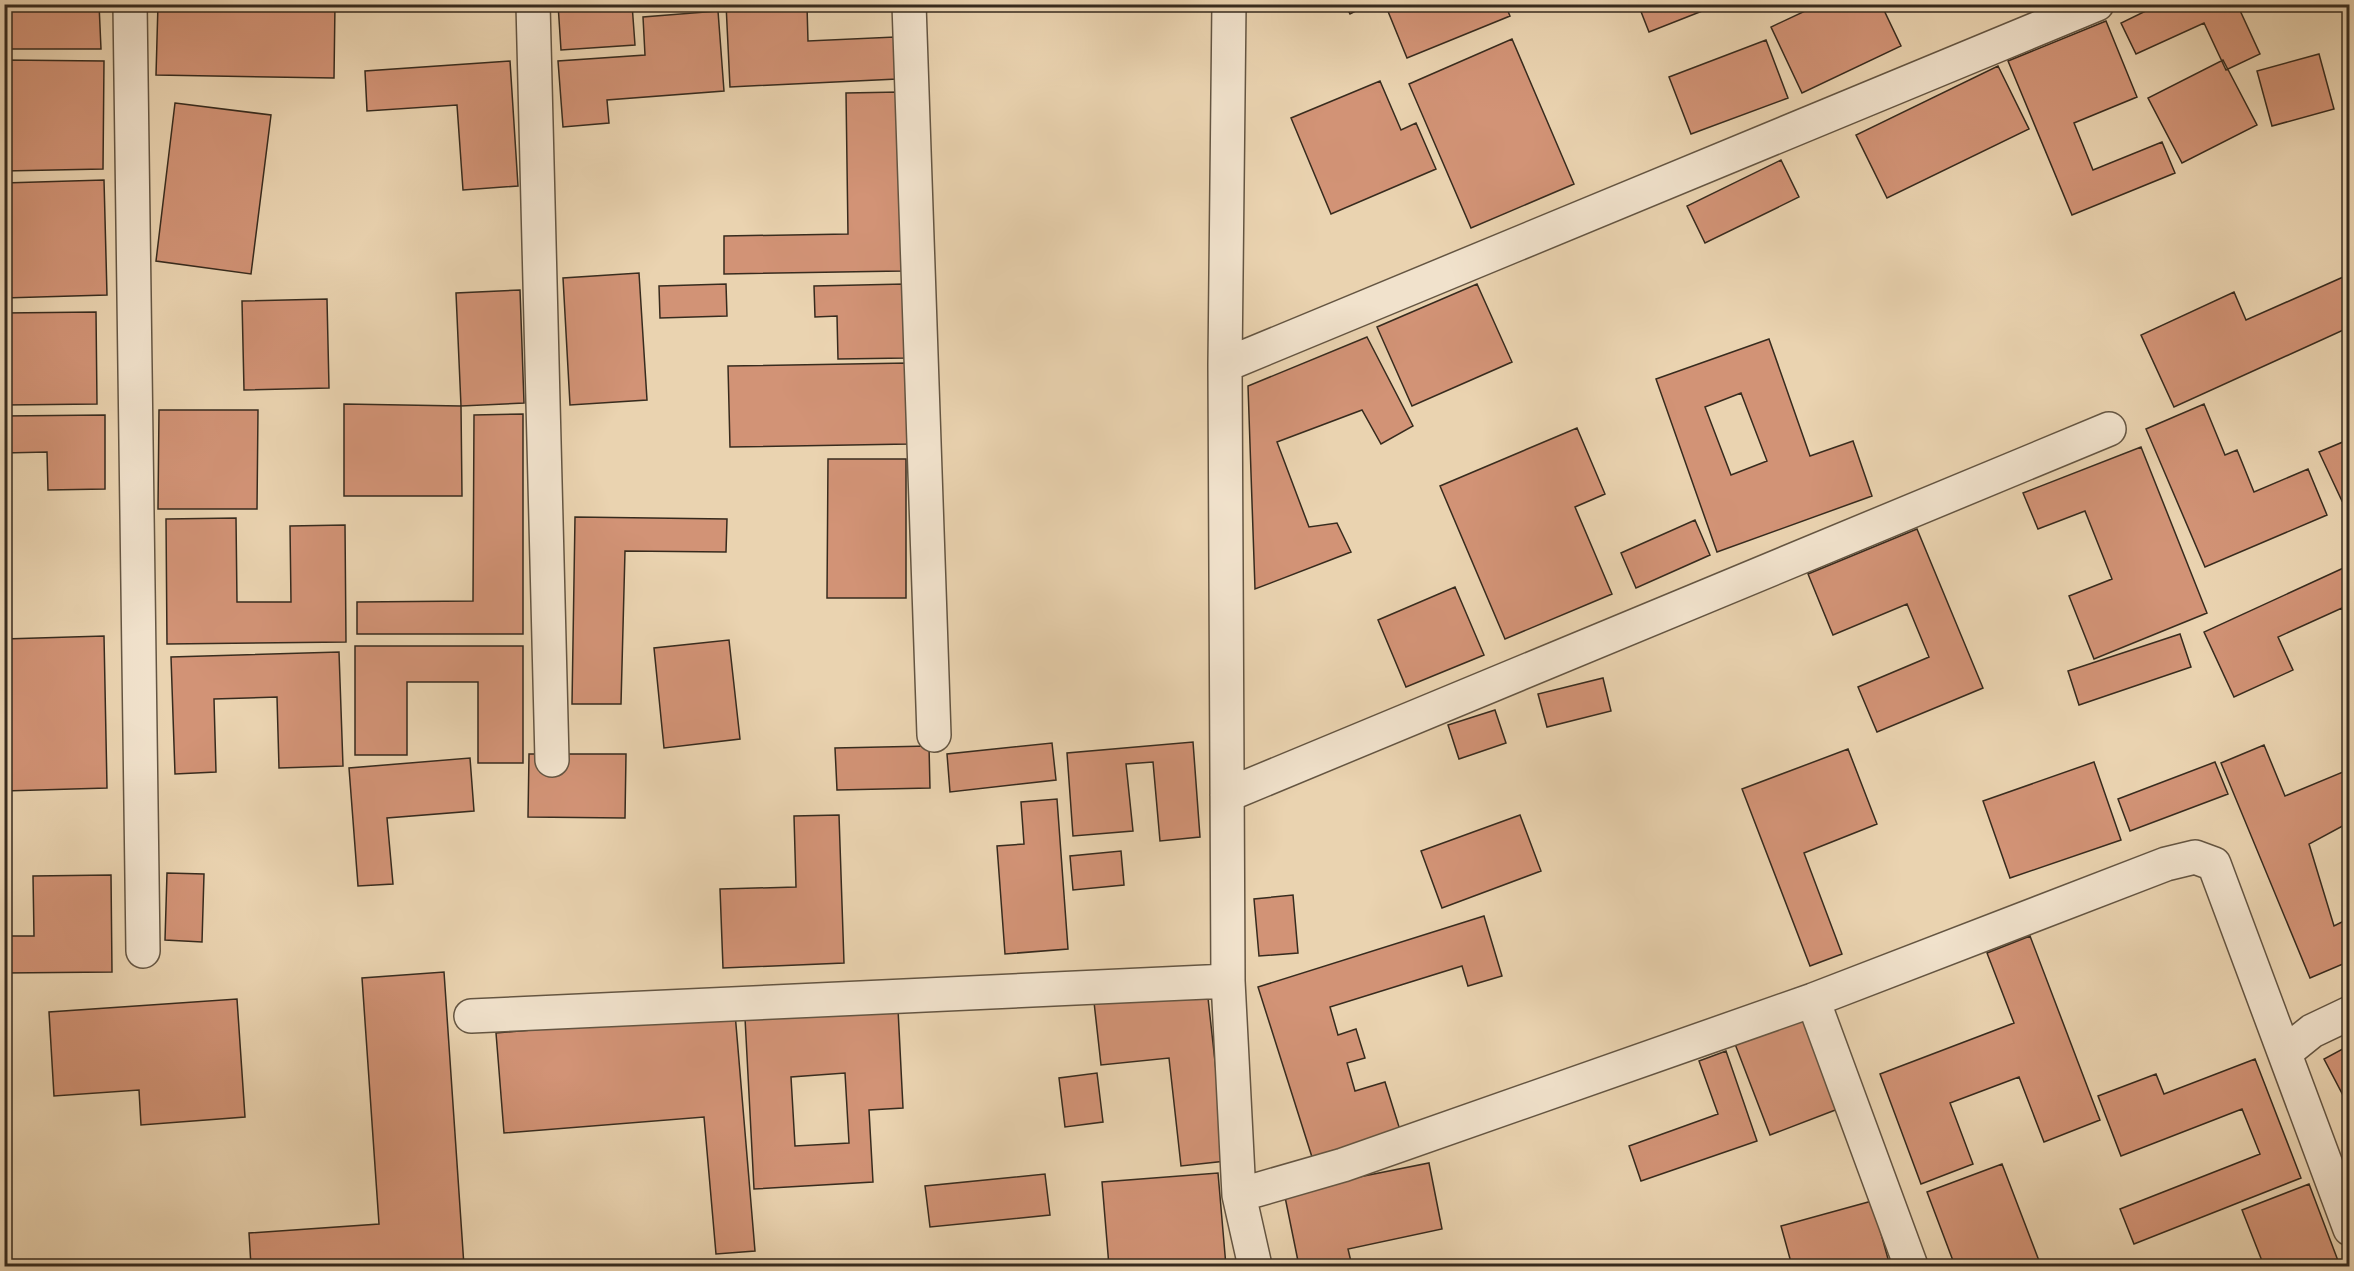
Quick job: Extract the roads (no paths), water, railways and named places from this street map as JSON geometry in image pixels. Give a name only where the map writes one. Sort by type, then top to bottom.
[{"type":"street","points":[[129,4],[143,951]]},
{"type":"street","points":[[532,4],[552,760]]},
{"type":"street","points":[[909,4],[933,735]]},
{"type":"street","points":[[1228,4],[1225,365],[1228,981],[1239,1195],[1255,1266]]},
{"type":"street","points":[[1225,365],[2097,4]]},
{"type":"street","points":[[1227,795],[2109,429]]},
{"type":"street","points":[[1239,1195],[1343,1165],[1813,1000],[2166,864],[2195,857],[2214,864],[2286,1052],[2349,1229]]},
{"type":"street","points":[[471,1016],[1228,981]]},
{"type":"street","points":[[1813,1000],[1911,1266]]},
{"type":"street","points":[[2286,1052],[2312,1031],[2349,1013]]}]
